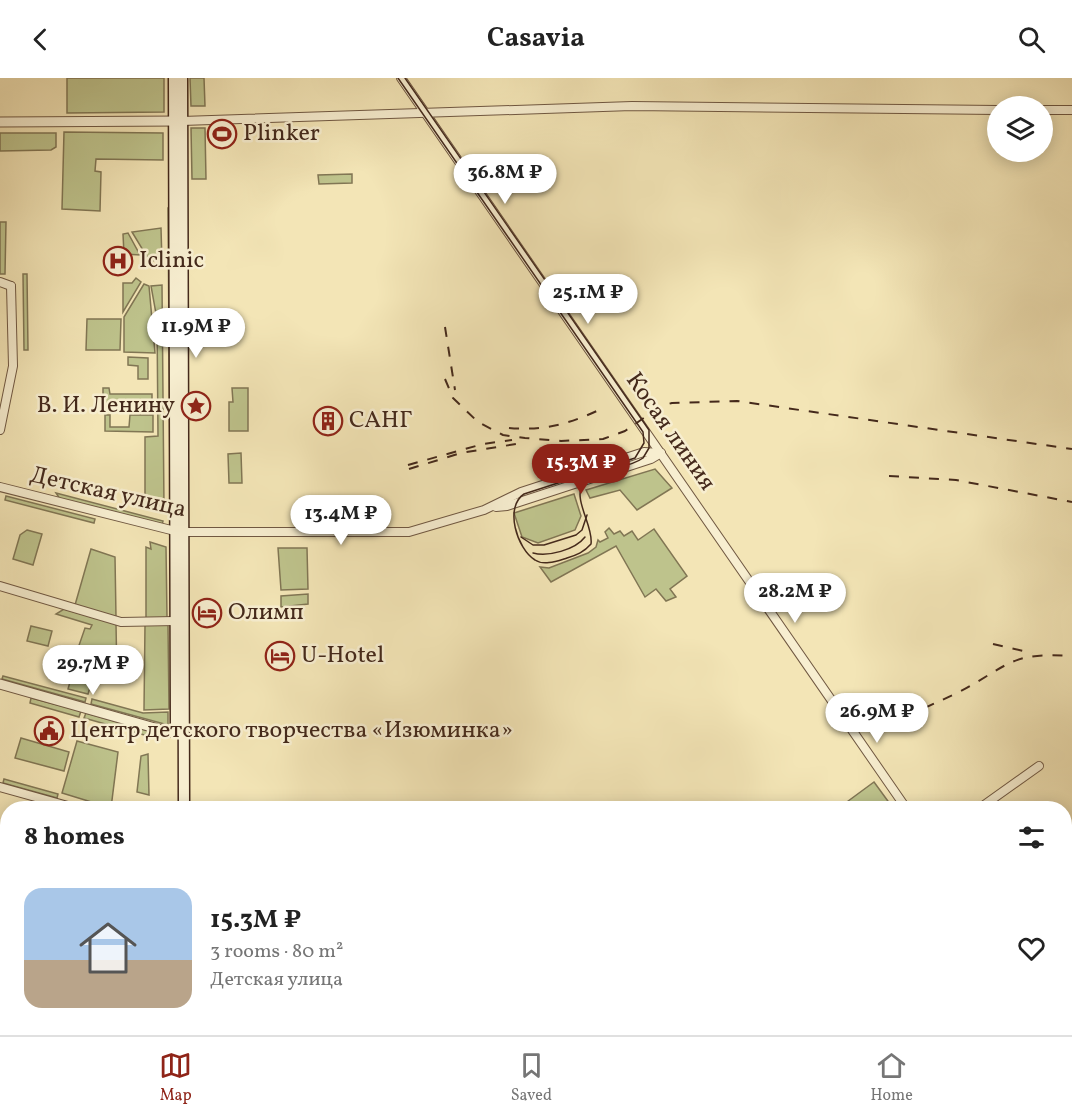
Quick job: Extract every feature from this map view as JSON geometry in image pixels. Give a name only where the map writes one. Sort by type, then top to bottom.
[{"type":"main road","points":[[174,78],[178,121],[180,733],[177,801]]},
{"type":"main road","points":[[178,121],[182,78]]},
{"type":"main road","points":[[179,532],[175,621],[184,801]]},
{"type":"street","name":"Косая линия","points":[[401,78],[901,801]]},
{"type":"street","points":[[0,122],[178,121],[632,106],[987,110]]},
{"type":"street","points":[[1053,110],[1072,110]]},
{"type":"street","points":[[0,282],[11,286]]},
{"type":"street","points":[[0,289],[11,286]]},
{"type":"street","points":[[0,430],[13,366],[11,286]]},
{"type":"street","name":"Детская улица","points":[[0,487],[179,532],[391,534],[429,528],[506,503],[521,492],[644,452],[661,453]]},
{"type":"street","points":[[0,586],[121,622],[175,621]]},
{"type":"street","points":[[0,684],[180,733]]},
{"type":"street","points":[[990,801],[1039,766]]},
{"type":"street","points":[[0,787],[50,801]]},
{"type":"shaded area","points":[[67,78],[164,78],[164,112],[67,113]]},
{"type":"shaded area","points":[[190,78],[204,78],[205,106],[191,106]]},
{"type":"shaded area","points":[[191,128],[205,128],[206,179],[192,179]]},
{"type":"shaded area","points":[[64,132],[163,133],[163,160],[96,159],[95,171],[101,172],[100,211],[62,209]]},
{"type":"shaded area","points":[[0,133],[56,133],[56,147],[51,150],[0,151]]},
{"type":"shaded area","points":[[352,174],[352,183],[319,184],[318,175]]},
{"type":"shaded area","points":[[168,208],[171,208],[170,483]]},
{"type":"shaded area","points":[[0,222],[6,222],[5,274],[0,274]]},
{"type":"shaded area","points":[[161,228],[162,262],[149,260],[132,232]]},
{"type":"shaded area","points":[[128,233],[140,255],[124,254],[123,234]]},
{"type":"shaded area","points":[[23,274],[27,274],[28,350],[24,350]]},
{"type":"shaded area","points":[[136,278],[141,282],[123,312],[123,283],[132,283]]},
{"type":"shaded area","points":[[144,284],[149,286],[155,353],[124,352],[124,317]]},
{"type":"shaded area","points":[[162,285],[164,507],[146,503],[148,497],[145,494],[145,437],[158,436],[157,319],[151,286]]},
{"type":"shaded area","points":[[87,319],[121,319],[120,350],[86,350]]},
{"type":"shaded area","points":[[128,357],[148,358],[148,379],[138,379],[138,366],[128,365]]},
{"type":"shaded area","points":[[103,388],[109,388],[110,394],[152,394],[152,409],[103,409]]},
{"type":"shaded area","points":[[232,388],[248,388],[248,431],[229,431],[229,402],[233,402]]},
{"type":"shaded area","points":[[105,415],[110,415],[110,427],[129,427],[130,415],[153,415],[153,432],[105,431]]},
{"type":"shaded area","points":[[241,453],[242,483],[229,483],[228,454]]},
{"type":"shaded area","points":[[655,469],[672,488],[637,510],[620,490],[590,498],[586,490]]},
{"type":"shaded area","points":[[56,493],[163,521],[162,525],[60,499]]},
{"type":"shaded area","points":[[574,494],[581,516],[575,530],[538,543],[522,537],[514,513]]},
{"type":"shaded area","points":[[6,496],[95,519],[94,523],[5,500]]},
{"type":"shaded area","points":[[609,528],[614,534],[620,531],[624,536],[632,531],[638,540],[654,529],[687,576],[670,589],[676,597],[666,601],[656,589],[645,597],[616,546],[551,582],[540,567],[549,568],[588,553],[596,547],[598,540],[600,542],[608,538],[605,532]]},
{"type":"shaded area","points":[[27,530],[42,534],[33,565],[13,559],[20,535]]},
{"type":"shaded area","points":[[150,542],[166,547],[167,618],[146,618],[146,547],[151,549]]},
{"type":"shaded area","points":[[278,548],[307,548],[308,589],[281,590]]},
{"type":"shaded area","points":[[91,549],[115,557],[116,617],[75,605]]},
{"type":"shaded area","points":[[308,594],[308,604],[281,607],[281,596]]},
{"type":"shaded area","points":[[64,609],[116,624],[117,678],[95,671],[88,694],[68,689],[70,682],[66,683],[85,628],[90,629],[92,625],[56,614]]},
{"type":"shaded area","points":[[145,625],[168,625],[169,709],[144,710]]},
{"type":"shaded area","points":[[31,626],[52,631],[48,646],[27,641]]},
{"type":"shaded area","points":[[3,676],[86,698],[85,702],[2,679]]},
{"type":"shaded area","points":[[31,698],[81,711],[79,717],[30,703]]},
{"type":"shaded area","points":[[92,699],[143,713],[168,712],[168,725],[91,704]]},
{"type":"shaded area","points":[[86,713],[149,731],[148,736],[84,718]]},
{"type":"shaded area","points":[[21,738],[69,752],[64,771],[15,758]]},
{"type":"shaded area","points":[[77,741],[118,752],[112,801],[88,801],[62,793]]},
{"type":"shaded area","points":[[148,754],[149,795],[137,792],[141,756]]},
{"type":"shaded area","points":[[4,779],[58,794],[57,798],[3,783]]},
{"type":"shaded area","points":[[874,782],[888,801],[848,801]]},
{"type":"tram line","points":[[398,78],[643,432],[644,443],[635,458],[524,494],[518,500],[515,508],[515,528],[518,538],[529,555],[542,563],[571,557],[591,544],[591,536],[581,502],[581,486],[592,476],[629,465],[643,458],[649,448],[649,430],[405,78]]},
{"type":"tram line","points":[[521,537],[533,545],[544,545],[576,535],[582,530],[587,515]]},
{"type":"tram line","points":[[533,553],[546,554],[568,549],[585,537]]},
{"type":"railway","points":[[445,327],[455,390]]},
{"type":"railway","points":[[445,379],[453,398],[478,422],[503,435],[525,438],[561,441],[603,439],[625,431],[661,406],[672,403],[737,401],[1072,449]]},
{"type":"railway","points":[[509,428],[556,425],[601,409]]},
{"type":"railway","points":[[408,465],[483,444],[512,440]]},
{"type":"railway","points":[[409,469],[461,453],[522,443]]},
{"type":"railway","points":[[889,476],[956,480],[1072,502]]},
{"type":"railway","points":[[993,644],[1032,653]]},
{"type":"railway","points":[[907,717],[961,691],[1012,662],[1036,656],[1072,656]]},
{"type":"place","name":"Plinker","points":[[222,134]]},
{"type":"place","name":"Iclinic","points":[[118,261]]},
{"type":"place","name":"В. И. Ленину","points":[[196,406]]},
{"type":"place","name":"САНГ","points":[[328,421]]},
{"type":"place","name":"Олимп","points":[[207,613]]},
{"type":"place","name":"U-Hotel","points":[[280,656]]},
{"type":"place","name":"Центр детского творчества «Изюминка»","points":[[49,731]]}]
